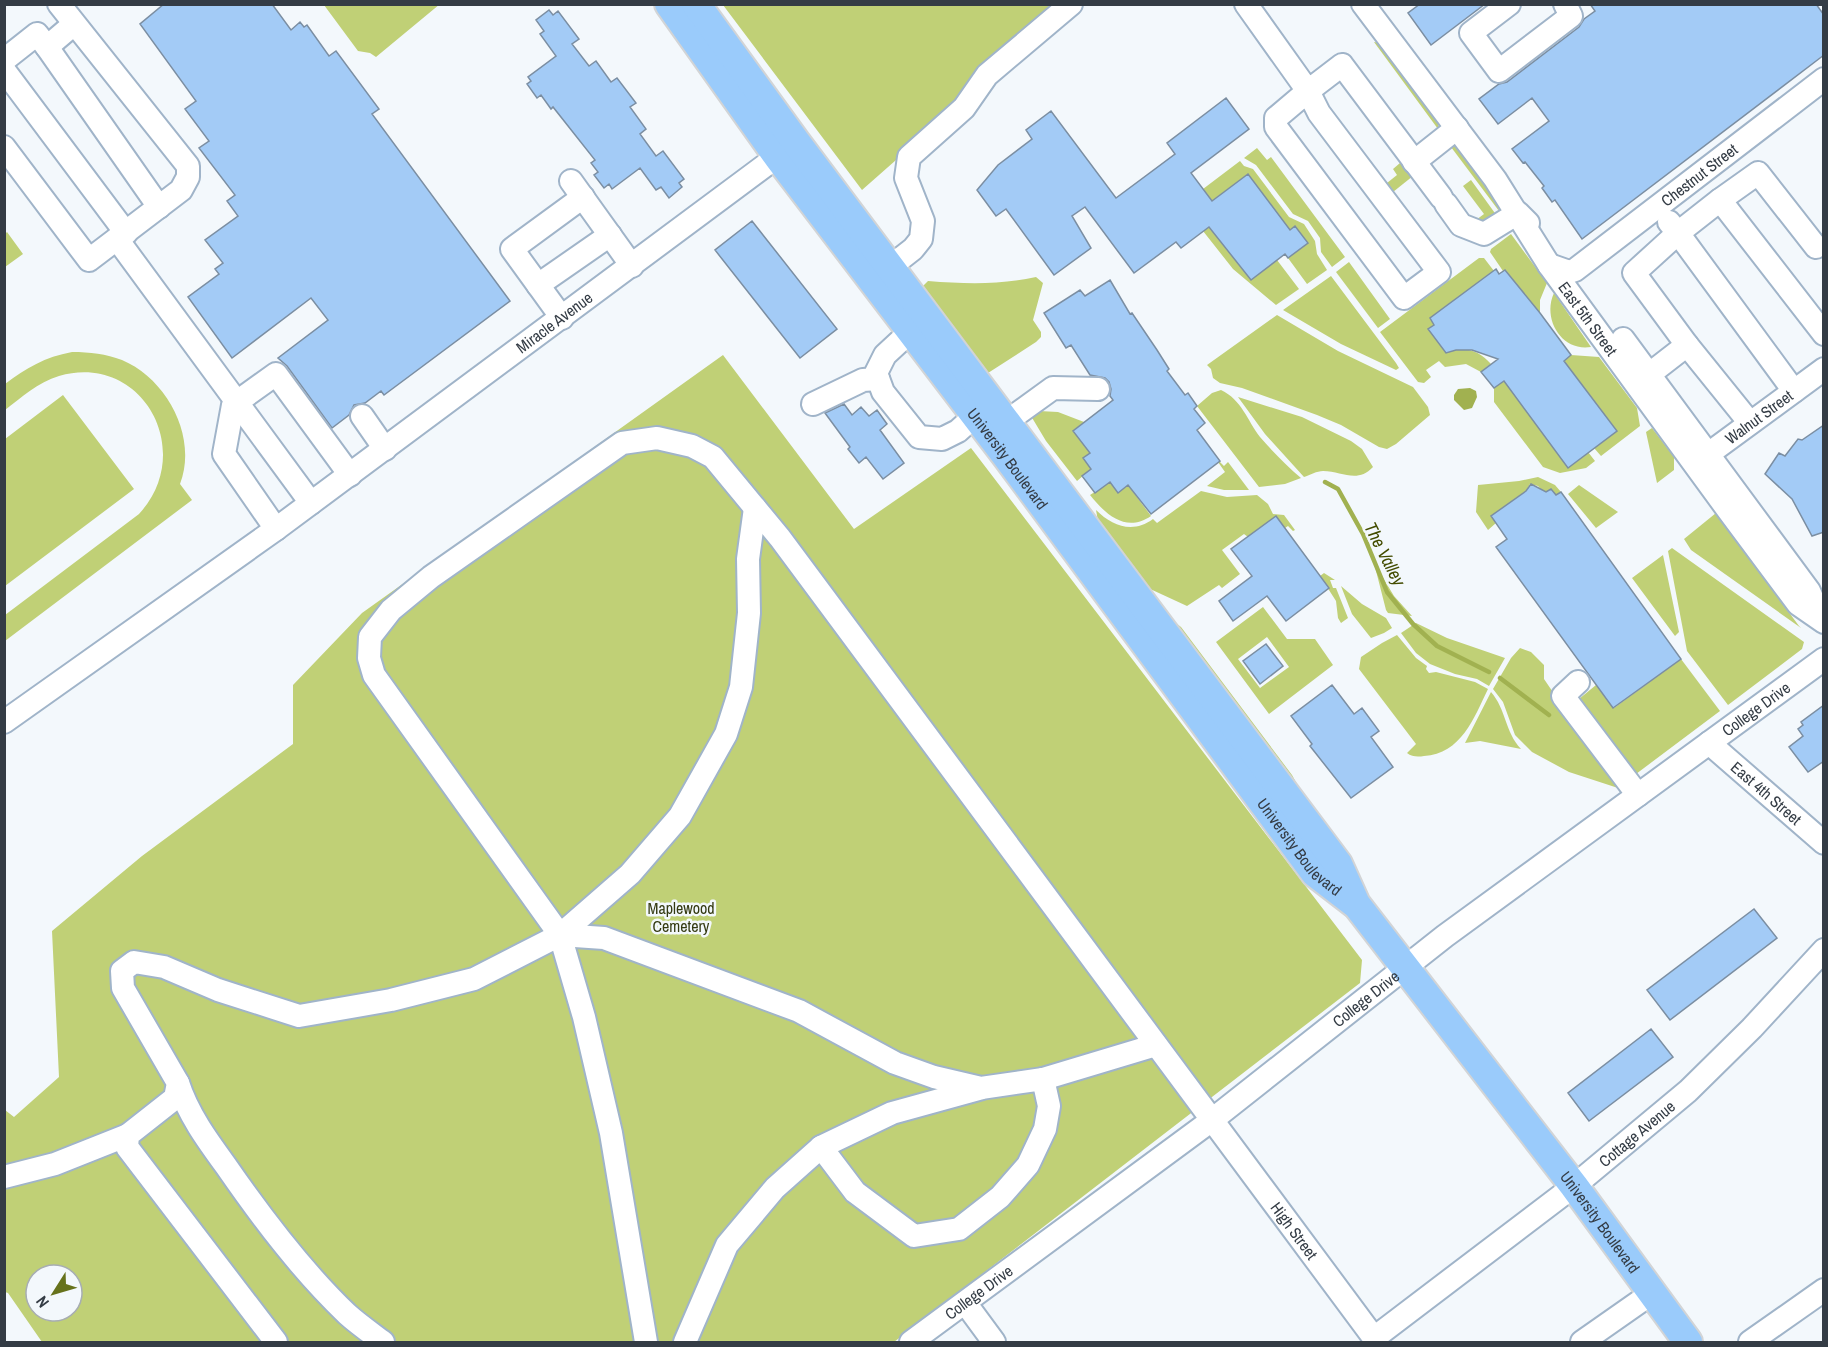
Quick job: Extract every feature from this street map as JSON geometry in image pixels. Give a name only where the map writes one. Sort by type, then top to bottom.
[{"type":"main road","name":"University Boulevard","points":[[669,4],[787,150],[890,267],[991,413],[1291,821],[1315,873],[1356,904],[1574,1186],[1689,1342]]},
{"type":"main road","name":"University Boulevard","points":[[696,4],[787,150],[912,330],[991,413]]},
{"type":"street","points":[[4,147],[89,260],[181,190],[188,177],[188,166],[59,4]]},
{"type":"street","points":[[890,267],[913,249],[921,239],[923,221],[906,178],[909,157],[964,108],[987,75],[1071,4]]},
{"type":"street","points":[[1246,4],[1308,90],[1319,113],[1439,272],[1404,298],[1276,127],[1276,118],[1308,90],[1342,65],[1461,225],[1484,234],[1518,213],[1574,271],[1643,379],[1687,345]]},
{"type":"street","name":"East 5th Street","points":[[1363,4],[1496,179],[1549,265],[1643,379],[1701,459],[1798,604],[1818,609]]},
{"type":"street","points":[[1509,4],[1471,33],[1499,71],[1571,16],[1564,4]]},
{"type":"street","points":[[47,47],[74,24]]},
{"type":"street","points":[[4,60],[37,34],[159,207]]},
{"type":"street","points":[[4,70],[237,402],[311,503]]},
{"type":"street","name":"Chestnut Street","points":[[1574,271],[1824,79]]},
{"type":"street","points":[[1414,162],[1457,128]]},
{"type":"street","name":"Miracle Avenue","points":[[4,722],[350,475],[787,150]]},
{"type":"street","points":[[1750,423],[1687,345],[1634,273],[1678,233],[1758,173],[1816,246]]},
{"type":"street","points":[[562,318],[512,249],[577,189],[632,266]]},
{"type":"street","points":[[1719,200],[1824,334]]},
{"type":"street","points":[[1657,207],[1794,391]]},
{"type":"street","points":[[538,285],[610,235]]},
{"type":"street","points":[[1549,265],[1574,271]]},
{"type":"street","points":[[912,330],[885,355],[876,373],[883,392],[892,406],[919,437],[942,439],[991,413],[1053,388],[1098,389]]},
{"type":"street","name":"Walnut Street","points":[[1701,459],[1824,369]]},
{"type":"street","points":[[276,529],[224,454],[232,405],[276,374],[350,475]]},
{"type":"street","points":[[813,404],[863,380],[879,379]]},
{"type":"street","points":[[362,416],[385,449]]},
{"type":"street","name":"High Street","points":[[646,1342],[611,1133],[584,1017],[560,935],[374,675],[369,658],[370,637],[391,610],[431,577],[622,442],[657,438],[692,446],[713,457],[780,538],[1376,1340]]},
{"type":"street","points":[[383,1342],[348,1314],[304,1268],[263,1218],[202,1132],[184,1103],[178,1083],[123,988],[122,971],[134,962],[164,967],[218,990],[299,1016],[391,1000],[474,979],[560,935],[630,874],[680,816],[726,734],[741,687],[749,613],[748,559],[755,508]]},
{"type":"street","name":"College Drive","points":[[911,1342],[966,1304],[1212,1120],[1454,929],[1824,660]]},
{"type":"street","points":[[1578,682],[1563,696],[1638,795]]},
{"type":"street","name":"East 4th Street","points":[[1709,743],[1824,843]]},
{"type":"street","points":[[560,935],[604,939],[799,1011],[896,1063],[934,1077],[981,1088]]},
{"type":"street","name":"Cottage Avenue","points":[[1376,1340],[1574,1186],[1688,1091],[1752,1028],[1824,950]]},
{"type":"street","points":[[685,1342],[727,1245],[775,1188],[821,1147],[892,1113],[981,1088],[1043,1079],[1156,1045]]},
{"type":"street","points":[[821,1147],[855,1192],[914,1236],[958,1228],[1000,1197],[1028,1165],[1045,1129],[1049,1106],[1043,1079]]},
{"type":"street","points":[[4,1177],[55,1164],[128,1135],[175,1098],[178,1083]]},
{"type":"street","points":[[128,1135],[127,1147],[276,1342]]},
{"type":"street","points":[[1750,1342],[1824,1290]]},
{"type":"street","points":[[1582,1342],[1652,1293]]},
{"type":"street","points":[[966,1304],[994,1342]]},
{"type":"green space","points":[[440,4],[376,57],[370,53],[358,51],[324,5]]},
{"type":"green space","points":[[723,5],[1072,5],[862,190]]},
{"type":"green space","points":[[1374,42],[1381,43],[1436,117],[1439,123],[1438,129]]},
{"type":"green space","points":[[1454,146],[1498,201],[1499,211],[1451,147]]},
{"type":"green space","points":[[1257,148],[1267,160],[1271,157],[1345,257],[1332,267],[1321,252],[1320,238],[1308,221],[1293,214],[1256,165],[1244,158]]},
{"type":"green space","points":[[1240,161],[1244,166],[1253,169],[1289,217],[1304,224],[1315,241],[1317,254],[1327,270],[1307,284],[1288,258],[1308,243],[1295,227],[1290,230],[1248,174],[1212,201],[1203,189]]},
{"type":"green space","points":[[1400,163],[1413,176],[1393,192],[1387,183],[1397,175],[1393,169]]},
{"type":"green space","points":[[1471,180],[1497,216],[1485,226],[1476,220],[1484,214],[1463,186]]},
{"type":"green space","points":[[1209,227],[1251,280],[1277,260],[1299,289],[1276,305],[1233,269],[1203,231]]},
{"type":"green space","points":[[7,232],[23,254],[5,267],[5,234]]},
{"type":"green space","points":[[1511,234],[1547,283],[1540,300],[1540,313],[1505,270],[1503,271],[1490,252]]},
{"type":"green space","points":[[1479,258],[1484,258],[1494,271],[1430,318],[1434,325],[1429,329],[1446,353],[1459,349],[1470,350],[1481,355],[1491,364],[1481,372],[1466,364],[1445,367],[1439,361],[1426,370],[1431,377],[1424,383],[1418,382],[1380,332]]},
{"type":"green space","points":[[1349,262],[1390,319],[1378,328],[1336,272]]},
{"type":"green space","points":[[1331,276],[1399,368],[1396,370],[1341,344],[1283,310]]},
{"type":"green space","points":[[1036,277],[1043,283],[1033,320],[1041,332],[1041,337],[988,373],[923,286],[928,281],[982,283]]},
{"type":"green space","points":[[1554,293],[1591,347],[1571,344],[1557,331],[1550,313]]},
{"type":"green space","points":[[1277,315],[1338,351],[1413,387],[1428,407],[1430,415],[1387,449],[1317,415],[1242,388],[1220,383],[1213,378],[1211,369],[1207,365]]},
{"type":"green space","points":[[72,352],[98,354],[122,360],[153,381],[165,395],[175,412],[185,447],[185,466],[180,484],[192,500],[5,641],[5,615],[139,514],[156,489],[163,462],[161,436],[152,412],[136,393],[115,379],[89,372],[59,376],[37,386],[5,410],[5,384],[36,364]]},
{"type":"green space","name":"Maplewood Cemetery","points":[[723,355],[854,529],[971,448],[1362,960],[1360,983],[894,1342],[42,1342],[29,1323],[84,1323],[84,1263],[24,1263],[24,1316],[5,1292],[5,1110],[14,1117],[59,1077],[52,931],[142,856],[293,744],[293,685],[362,613]]},
{"type":"green space","points":[[1571,355],[1599,357],[1637,408],[1640,426],[1601,456],[1594,448],[1617,431],[1564,361]]},
{"type":"green space","points":[[1504,381],[1588,452],[1595,461],[1586,468],[1560,473],[1543,467],[1494,402],[1494,388]]},
{"type":"green space","points":[[1221,390],[1234,399],[1260,437],[1301,478],[1285,484],[1259,487],[1197,406],[1212,393]]},
{"type":"green space","points":[[63,395],[134,489],[5,586],[5,439]]},
{"type":"green space","points":[[1238,397],[1302,417],[1351,441],[1362,449],[1373,467],[1355,476],[1323,471],[1304,477],[1265,434]]},
{"type":"green space","points":[[1039,411],[1058,412],[1084,422],[1073,431],[1090,453],[1083,458],[1091,469],[1077,481],[1046,441],[1031,416]]},
{"type":"green space","points":[[1652,428],[1674,457],[1674,470],[1657,483],[1646,432]]},
{"type":"green space","points":[[1219,461],[1224,466],[1228,462],[1249,490],[1224,490],[1207,486],[1225,472]]},
{"type":"green space","points":[[1538,477],[1555,485],[1561,492],[1556,495],[1551,489],[1545,494],[1538,486],[1530,484],[1526,491],[1491,516],[1496,523],[1488,530],[1476,512],[1478,485]]},
{"type":"green space","points":[[1110,482],[1118,493],[1128,485],[1151,516],[1133,523],[1110,515],[1090,495]]},
{"type":"green space","points":[[1579,485],[1618,512],[1596,528],[1568,494]]},
{"type":"green space","points":[[1201,491],[1227,497],[1257,495],[1268,504],[1273,514],[1284,515],[1295,530],[1293,531],[1288,526],[1248,537],[1244,534],[1222,550],[1240,574],[1222,588],[1219,585],[1187,606],[1148,588],[1098,521],[1096,510],[1102,516],[1123,526],[1138,526],[1153,519],[1157,523]]},
{"type":"green space","points":[[1716,513],[1801,628],[1691,550],[1684,539]]},
{"type":"green space","points":[[1672,548],[1804,642],[1802,649],[1728,705],[1687,651],[1668,551]]},
{"type":"green space","points":[[1663,555],[1679,632],[1675,636],[1632,578]]},
{"type":"green space","points":[[1374,563],[1394,596],[1412,616],[1388,613]]},
{"type":"green space","points":[[1324,573],[1335,580],[1330,580],[1333,588],[1336,588],[1348,618],[1341,623],[1338,618],[1336,601],[1320,576]]},
{"type":"green space","points":[[1341,586],[1362,604],[1386,618],[1392,628],[1371,638],[1352,614]]},
{"type":"green space","points":[[1263,607],[1287,639],[1315,639],[1333,665],[1269,714],[1216,642]],"holes":[[[1267,637],[1289,667],[1260,688],[1238,659]]]},
{"type":"green space","points":[[1173,621],[1181,627],[1292,775],[1298,786],[1298,796]]},
{"type":"green space","points":[[1416,623],[1447,638],[1505,658],[1489,686],[1477,679],[1455,674],[1430,664],[1416,653],[1401,633]]},
{"type":"green space","points":[[1397,635],[1416,658],[1427,666],[1429,673],[1436,672],[1475,682],[1488,689],[1465,733],[1448,749],[1437,754],[1417,757],[1407,753],[1416,744],[1359,669],[1361,657]]},
{"type":"green space","points":[[1520,648],[1531,652],[1544,665],[1544,679],[1618,788],[1569,772],[1532,752],[1515,735],[1503,702],[1493,689],[1511,658]]},
{"type":"green space","points":[[1681,659],[1720,711],[1636,774],[1579,699],[1596,685],[1614,708]]},
{"type":"green space","points":[[1491,692],[1521,749],[1480,741],[1465,743]]},
{"type":"shaded area","points":[[1470,388],[1476,391],[1477,397],[1472,408],[1464,410],[1454,400],[1454,395],[1458,389]]},
{"type":"building","points":[[164,4],[272,4],[291,30],[300,22],[304,27],[307,25],[329,56],[336,51],[379,109],[372,114],[510,301],[384,395],[381,391],[365,403],[354,405],[349,415],[332,428],[287,366],[278,358],[328,320],[311,298],[232,358],[188,297],[219,274],[215,269],[223,263],[205,240],[238,216],[227,201],[235,195],[199,148],[209,141],[185,109],[196,101],[140,24]]},
{"type":"building","points":[[1420,4],[1485,4],[1431,45],[1408,13]]},
{"type":"building","points":[[1590,4],[1816,4],[1824,15],[1824,55],[1582,239],[1555,200],[1552,202],[1542,188],[1544,186],[1512,149],[1549,121],[1532,98],[1498,124],[1479,99],[1499,84],[1507,82],[1579,27],[1584,19],[1595,11]]},
{"type":"building","points":[[549,10],[553,15],[558,11],[579,39],[572,44],[589,66],[596,61],[611,82],[617,78],[636,103],[630,107],[646,129],[640,134],[656,156],[663,151],[684,179],[679,183],[682,187],[669,198],[661,187],[656,190],[640,168],[612,189],[609,184],[604,188],[594,175],[598,172],[591,163],[595,160],[553,107],[551,109],[541,95],[537,98],[527,84],[531,81],[528,77],[556,56],[540,34],[544,31],[536,20]]},
{"type":"building","points":[[1226,98],[1249,129],[1191,173],[1212,201],[1248,174],[1290,230],[1295,226],[1308,243],[1288,258],[1285,254],[1251,280],[1209,227],[1181,248],[1176,242],[1134,273],[1085,207],[1072,216],[1091,248],[1054,275],[1006,209],[996,216],[977,190],[998,165],[1032,139],[1026,130],[1051,111],[1116,198],[1175,154],[1167,143]]},
{"type":"building","points":[[752,221],[837,329],[800,358],[715,250]]},
{"type":"building","points":[[1496,269],[1499,274],[1505,270],[1540,313],[1571,355],[1564,361],[1617,431],[1568,468],[1504,381],[1494,388],[1481,372],[1498,359],[1472,350],[1456,350],[1446,353],[1428,329],[1434,325],[1430,318]]},
{"type":"building","points":[[1110,280],[1130,314],[1132,313],[1169,369],[1167,371],[1185,395],[1188,393],[1197,406],[1194,409],[1205,423],[1197,430],[1220,461],[1151,514],[1128,485],[1118,493],[1110,482],[1095,493],[1082,476],[1091,469],[1083,458],[1090,453],[1073,431],[1113,400],[1110,396],[1111,389],[1105,378],[1090,375],[1071,345],[1066,348],[1044,313],[1080,290],[1085,296]]},
{"type":"building","points":[[844,404],[852,415],[861,407],[869,416],[877,410],[887,424],[880,430],[904,463],[883,479],[866,457],[859,463],[825,413]]},
{"type":"building","points":[[1824,425],[1824,532],[1812,536],[1792,499],[1765,474],[1779,453],[1785,456],[1798,439],[1802,440]]},
{"type":"building","points":[[1531,484],[1546,492],[1551,489],[1556,495],[1561,492],[1681,659],[1613,708],[1496,547],[1507,539],[1491,516],[1526,491]]},
{"type":"building","points":[[1276,516],[1329,588],[1286,621],[1267,596],[1233,621],[1219,601],[1252,576],[1231,549]]},
{"type":"building","points":[[1266,644],[1283,666],[1260,684],[1243,661]]},
{"type":"building","points":[[1332,685],[1354,714],[1362,708],[1379,731],[1371,737],[1393,767],[1351,798],[1310,746],[1312,744],[1291,716]]},
{"type":"building","points":[[1824,705],[1824,761],[1808,772],[1789,747],[1803,736],[1798,729],[1803,725],[1801,722]]},
{"type":"building","points":[[1754,909],[1777,938],[1670,1020],[1647,990]]},
{"type":"building","points":[[1651,1029],[1673,1057],[1589,1121],[1568,1093]]},
{"type":"waterway","name":"The Valley","points":[[1325,482],[1338,489],[1363,534],[1387,592],[1413,624],[1437,646],[1489,672]]},
{"type":"waterway","name":"The Valley","points":[[1500,678],[1549,715]]}]
